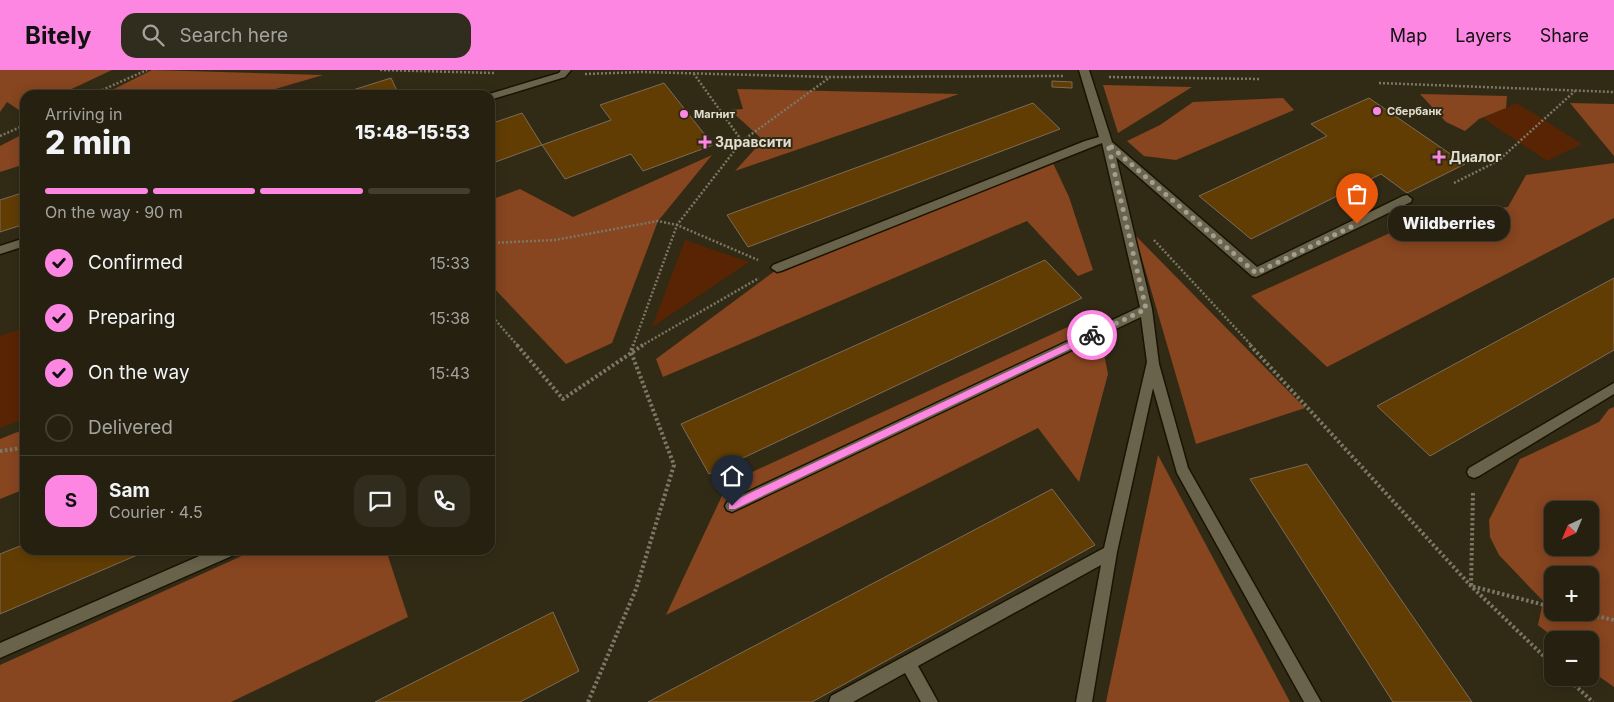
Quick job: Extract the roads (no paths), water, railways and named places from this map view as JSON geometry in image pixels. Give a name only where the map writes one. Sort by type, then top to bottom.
[{"type":"lane","points":[[1084,70],[1107,141],[1146,309],[1153,362],[1182,469],[1313,702]]},
{"type":"lane","points":[[495,95],[564,72]]},
{"type":"lane","points":[[777,268],[1088,143],[1107,141],[1256,273],[1407,199]]},
{"type":"lane","points":[[0,250],[20,244]]},
{"type":"lane","points":[[732,506],[1146,309]]},
{"type":"lane","points":[[1084,702],[1110,552],[1153,362]]},
{"type":"lane","points":[[1474,472],[1614,388]]},
{"type":"lane","points":[[837,702],[1110,552]]},
{"type":"lane","points":[[0,651],[217,555]]},
{"type":"lane","points":[[908,663],[930,702]]},
{"type":"place","name":"Сбербанк","points":[[1377,111]]},
{"type":"place","name":"Магнит","points":[[684,114]]},
{"type":"place","name":"Здравсити","points":[[705,142]]},
{"type":"place","name":"Диалог","points":[[1439,157]]},
{"type":"place","name":"Wildberries","points":[[1357,224]]}]
